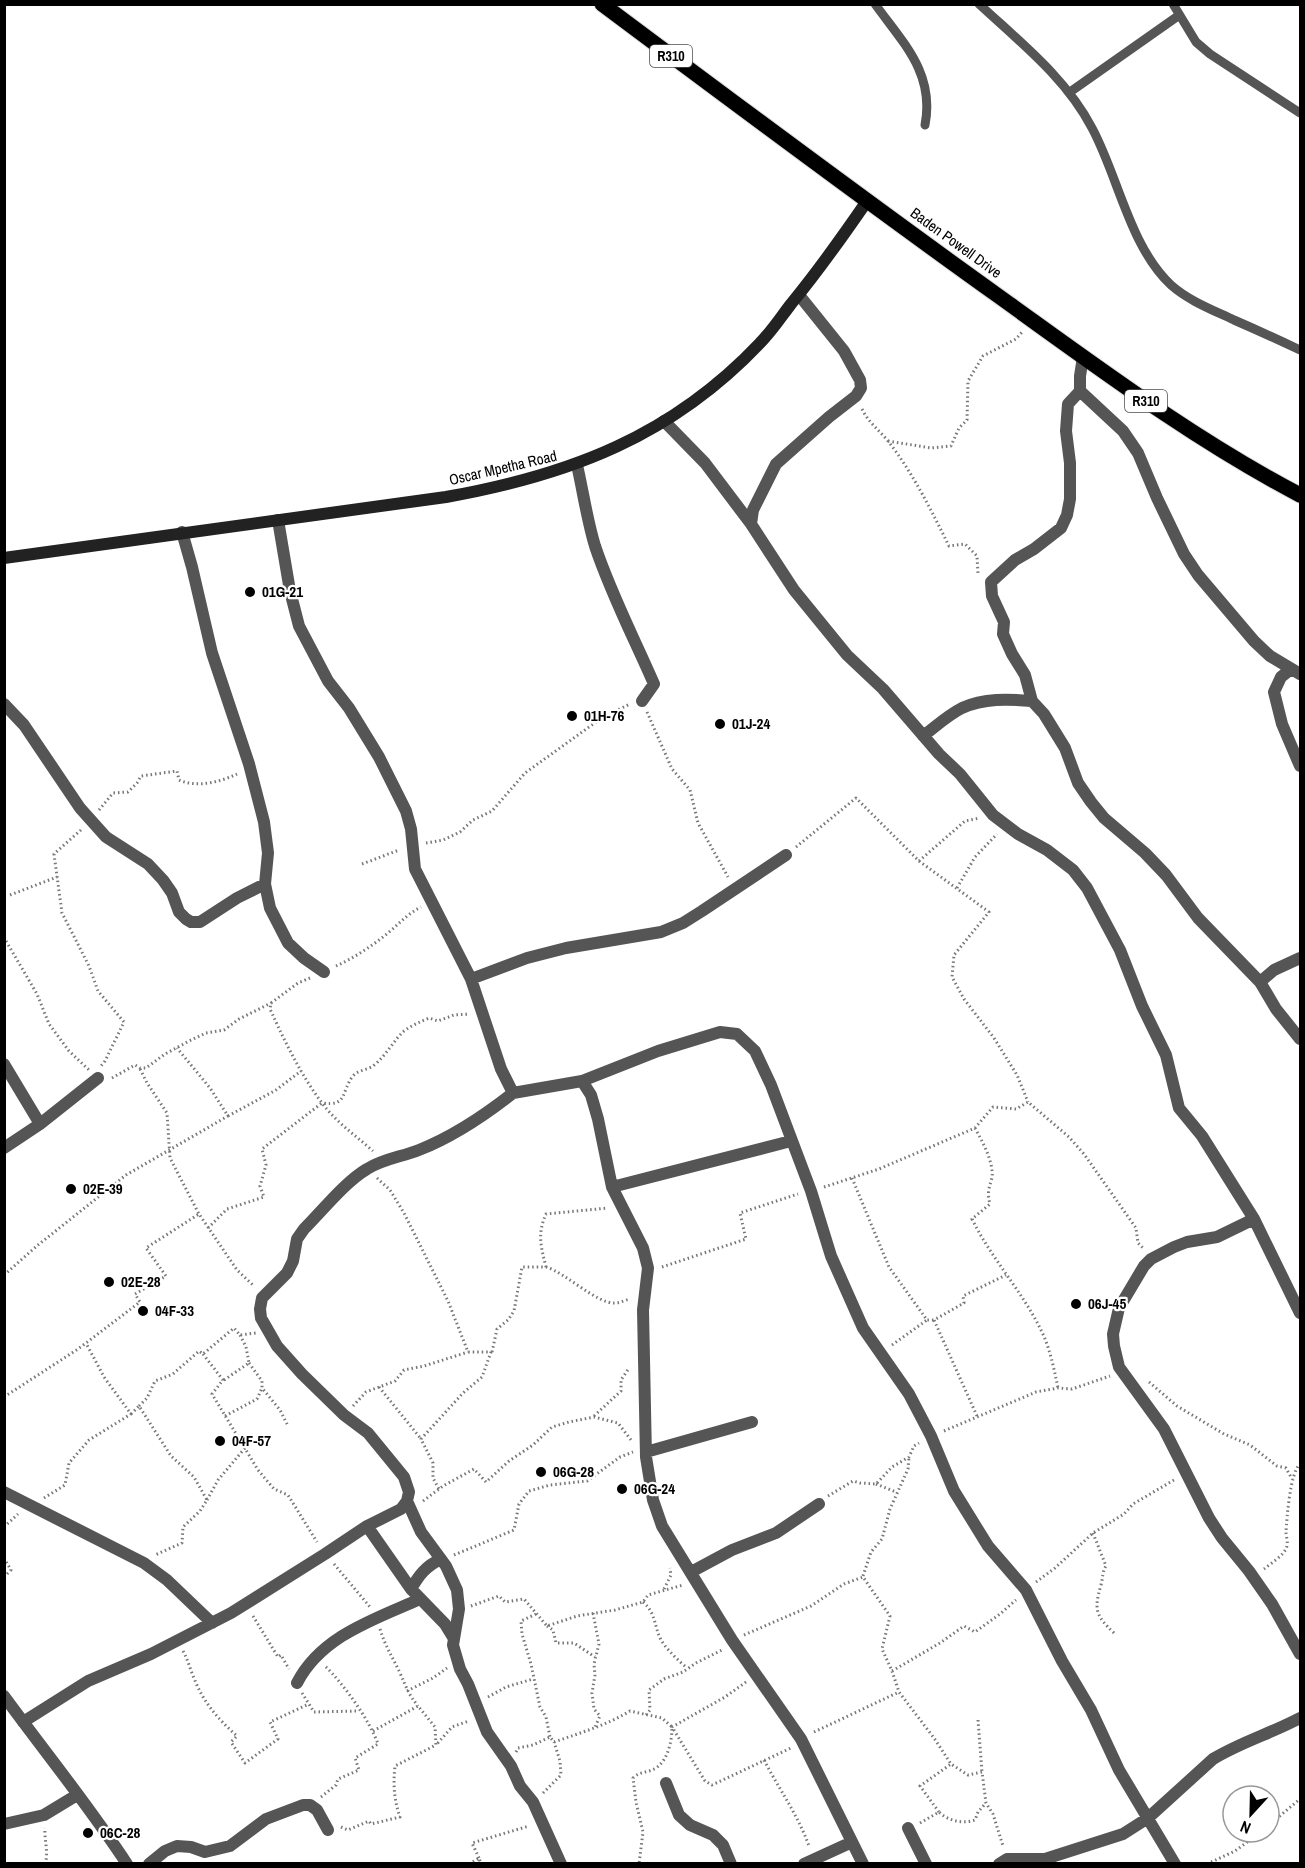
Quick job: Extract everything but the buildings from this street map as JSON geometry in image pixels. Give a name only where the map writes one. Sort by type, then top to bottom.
[{"type":"main road","name":"Baden Powell Drive","points":[[602,4],[867,201],[1111,378],[1214,446],[1300,495]]},
{"type":"street","name":"Oscar Mpetha Road","points":[[4,558],[446,497],[499,488],[577,465],[636,438],[664,421],[707,392],[745,359],[826,261],[867,201]]},
{"type":"street","points":[[751,524],[753,510],[776,464],[856,396],[861,388],[854,364],[798,295]]},
{"type":"street","points":[[1083,357],[1080,391],[1068,405],[1066,431],[1070,463],[1070,499],[1067,515],[1060,528],[1034,549],[1015,560],[991,582],[992,596],[1004,621],[1003,634],[1025,675],[1032,700],[1049,721],[1065,748],[1078,783],[1097,810],[1166,875],[1197,918],[1260,982],[1276,1009],[1300,1039]]},
{"type":"street","points":[[1080,391],[1123,431],[1138,453],[1184,554],[1198,575],[1254,641],[1270,656],[1296,671]]},
{"type":"street","points":[[664,421],[705,463],[751,524],[794,590],[847,655],[884,689],[923,736],[960,774],[993,815],[1018,834],[1047,850],[1072,870],[1087,888],[1120,950],[1142,1006],[1166,1055],[1179,1108],[1202,1136],[1254,1219],[1300,1313]]},
{"type":"street","points":[[577,465],[594,543],[654,684],[642,701]]},
{"type":"street","points":[[278,520],[290,591],[299,626],[328,681],[349,708],[379,757],[406,811],[411,830],[415,869],[471,979],[501,1069],[513,1093]]},
{"type":"street","points":[[182,532],[212,653],[249,764],[265,832],[268,853],[265,884],[270,908],[288,943],[324,972]]},
{"type":"street","points":[[1296,671],[1281,677],[1274,692],[1282,724],[1300,766]]},
{"type":"street","points":[[923,736],[961,708],[1000,699],[1032,700]]},
{"type":"street","points":[[4,704],[24,725],[80,808],[106,837],[148,864],[172,892],[179,912],[191,922],[206,919],[237,898],[265,884]]},
{"type":"street","points":[[471,979],[527,958],[566,948],[661,932],[682,923],[786,855]]},
{"type":"street","points":[[1260,982],[1274,970],[1300,958]]},
{"type":"street","points":[[23,1722],[88,1681],[177,1641],[247,1603],[367,1526],[401,1509],[407,1501],[409,1492],[404,1478],[368,1433],[344,1415],[302,1374],[266,1330],[261,1318],[262,1298],[287,1273],[293,1261],[297,1239],[304,1228],[366,1170],[382,1161],[418,1150],[445,1137],[492,1109],[513,1093],[582,1081],[692,1039],[720,1032],[737,1034],[755,1051],[771,1085],[811,1191],[831,1256],[863,1328],[909,1394],[931,1436],[954,1491],[988,1546],[1026,1590],[1062,1661],[1091,1710],[1119,1770],[1175,1863]]},
{"type":"street","points":[[4,1064],[40,1124]]},
{"type":"street","points":[[4,1148],[40,1124],[95,1076]]},
{"type":"street","points":[[582,1081],[591,1095],[598,1119],[612,1187],[643,1248],[648,1268],[643,1310],[646,1452],[651,1490],[662,1526],[733,1642],[804,1744],[863,1863]]},
{"type":"street","points":[[612,1187],[791,1141]]},
{"type":"street","points":[[1254,1219],[1217,1237],[1181,1245],[1151,1259],[1138,1274],[1119,1308],[1115,1319],[1114,1340],[1119,1366],[1164,1429],[1209,1518],[1259,1584],[1300,1654]]},
{"type":"street","points":[[646,1452],[685,1443],[752,1422]]},
{"type":"street","points":[[4,1492],[64,1520],[94,1539],[122,1550],[144,1563],[167,1580],[212,1623]]},
{"type":"street","points":[[407,1501],[426,1541],[441,1559],[457,1590],[459,1609],[453,1637],[457,1663],[493,1742],[511,1766],[520,1786],[533,1802],[561,1863]]},
{"type":"street","points":[[693,1577],[732,1550],[776,1533],[819,1504]]},
{"type":"street","points":[[367,1526],[411,1589],[445,1624],[453,1637]]},
{"type":"street","points":[[411,1589],[424,1569],[441,1559]]},
{"type":"street","points":[[297,1683],[315,1656],[341,1637],[420,1599]]},
{"type":"street","points":[[4,1696],[127,1863]]},
{"type":"street","points":[[1003,1861],[1045,1859],[1123,1834],[1148,1818],[1213,1759],[1225,1751],[1277,1731],[1300,1718]]},
{"type":"street","points":[[666,1783],[679,1815],[690,1825],[713,1835],[723,1845],[731,1863]]},
{"type":"street","points":[[4,1824],[44,1815],[77,1795]]},
{"type":"street","points":[[149,1863],[165,1851],[177,1846],[191,1847],[207,1858],[230,1846],[266,1819],[286,1810],[310,1805],[317,1810],[328,1830]]},
{"type":"street","points":[[908,1828],[926,1863]]},
{"type":"street","points":[[809,1861],[852,1842]]},
{"type":"lane","points":[[875,4],[912,55],[924,79],[927,107],[925,125]]},
{"type":"lane","points":[[979,4],[1024,45],[1070,93],[1100,142],[1147,256],[1172,286],[1192,300],[1300,350]]},
{"type":"lane","points":[[1173,4],[1178,16],[1196,42],[1210,54],[1300,113]]},
{"type":"lane","points":[[1070,93],[1178,16]]},
{"type":"path","points":[[888,441],[931,448],[951,446],[958,428],[967,420],[968,381],[983,356],[1016,339],[1032,320]]},
{"type":"path","points":[[856,396],[866,418],[888,441],[925,498],[949,546],[965,544],[977,556],[979,577],[992,596]]},
{"type":"path","points":[[362,864],[412,845],[443,840],[460,832],[473,820],[492,810],[525,773],[603,717],[642,701],[672,769],[690,790],[698,823],[735,889]]},
{"type":"path","points":[[95,1076],[124,1022],[98,991],[89,966],[62,913],[54,854],[92,821],[113,794],[128,792],[141,776],[177,771],[179,780],[189,784],[220,781],[240,772],[249,764]]},
{"type":"path","points":[[786,855],[856,798],[919,861],[989,912],[954,955],[952,977],[964,999],[994,1038],[1017,1075],[1028,1102],[1069,1137],[1084,1154],[1136,1227],[1138,1243],[1151,1259]]},
{"type":"path","points":[[919,861],[965,821],[993,815]]},
{"type":"path","points":[[957,888],[975,857],[1004,824]]},
{"type":"path","points":[[10,895],[57,877]]},
{"type":"path","points":[[6,940],[37,994],[49,1024],[69,1051],[95,1076],[105,1082],[135,1065],[146,1068],[206,1033],[224,1030],[239,1019],[271,1003],[298,983],[347,961],[389,932],[406,915],[432,901]]},
{"type":"path","points":[[271,1003],[270,1009],[279,1030],[322,1103],[342,1125],[382,1161]]},
{"type":"path","points":[[208,1228],[227,1209],[264,1197],[260,1186],[266,1165],[262,1149],[322,1103],[332,1105],[340,1101],[353,1077],[379,1061],[402,1033],[414,1024],[429,1018],[438,1021],[454,1015],[472,1014],[482,1010]]},
{"type":"path","points":[[177,1048],[210,1088],[228,1116]]},
{"type":"path","points":[[140,1068],[167,1113],[170,1158],[199,1214],[237,1270],[251,1281],[262,1298]]},
{"type":"path","points":[[4,1275],[126,1175],[276,1090],[302,1071]]},
{"type":"path","points":[[648,1268],[657,1269],[746,1239],[740,1213],[879,1169],[975,1128],[993,1107],[1016,1109],[1028,1102]]},
{"type":"path","points":[[975,1128],[985,1145],[993,1172],[989,1184],[990,1204],[972,1219],[981,1237],[1029,1308],[1042,1332],[1050,1352],[1058,1388]]},
{"type":"path","points":[[366,1170],[390,1190],[404,1213],[448,1301],[468,1352]]},
{"type":"path","points":[[852,1178],[889,1267],[927,1320]]},
{"type":"path","points":[[546,1267],[539,1243],[540,1227],[546,1214],[609,1208],[624,1211]]},
{"type":"path","points":[[4,1397],[86,1343],[140,1302],[135,1294],[166,1276],[146,1248],[199,1214]]},
{"type":"path","points":[[422,1439],[463,1393],[482,1377],[497,1329],[508,1320],[516,1305],[522,1267],[546,1267],[563,1274],[597,1298],[615,1303],[646,1293]]},
{"type":"path","points":[[880,1352],[927,1320],[934,1320],[964,1303],[963,1296],[1006,1275]]},
{"type":"path","points":[[934,1320],[977,1416]]},
{"type":"path","points":[[203,1354],[234,1328],[246,1347],[249,1363],[262,1381],[262,1388],[257,1399],[225,1416]]},
{"type":"path","points":[[240,1335],[266,1330]]},
{"type":"path","points":[[86,1343],[104,1377],[131,1414]]},
{"type":"path","points":[[30,1506],[65,1485],[69,1463],[89,1440],[131,1414],[147,1398],[155,1382],[173,1374],[199,1351],[223,1380]]},
{"type":"path","points":[[344,1415],[366,1392],[395,1381],[404,1370],[468,1352],[491,1353]]},
{"type":"path","points":[[594,1417],[621,1391],[621,1380],[629,1368],[644,1354]]},
{"type":"path","points":[[249,1363],[223,1380],[212,1394],[258,1470],[274,1489],[288,1495],[325,1554],[365,1598],[377,1618],[385,1647],[400,1672],[407,1691],[435,1727],[436,1745]]},
{"type":"path","points":[[646,1715],[650,1710],[650,1690],[664,1679],[683,1672],[733,1642],[811,1606],[844,1584],[863,1577],[872,1552],[882,1539],[896,1492],[908,1469],[909,1457],[914,1446],[931,1436],[1036,1392],[1058,1388],[1072,1389],[1108,1377],[1119,1366]]},
{"type":"path","points":[[1148,1382],[1177,1406],[1224,1434],[1250,1444],[1277,1466],[1286,1468],[1292,1479]]},
{"type":"path","points":[[379,1387],[422,1439],[433,1463],[433,1478],[439,1489]]},
{"type":"path","points":[[262,1388],[280,1410],[288,1426]]},
{"type":"path","points":[[139,1406],[171,1456],[195,1477],[207,1500]]},
{"type":"path","points":[[414,1515],[425,1498],[474,1469],[486,1482],[552,1427],[594,1417],[618,1423],[637,1451],[620,1457],[587,1481],[550,1485],[529,1491],[519,1504],[514,1530],[441,1559]]},
{"type":"path","points":[[144,1563],[158,1553],[182,1543],[183,1527],[200,1511],[224,1472],[246,1448]]},
{"type":"path","points":[[876,1484],[892,1467],[909,1457]]},
{"type":"path","points":[[1259,1584],[1264,1569],[1280,1556],[1288,1545],[1286,1533],[1292,1479],[1300,1464]]},
{"type":"path","points":[[892,1671],[964,1626],[975,1632],[1055,1569],[1092,1533],[1124,1514],[1133,1504],[1186,1473]]},
{"type":"path","points":[[819,1504],[853,1481],[861,1484],[876,1484],[896,1492]]},
{"type":"path","points":[[1092,1533],[1106,1566],[1102,1573],[1102,1583],[1096,1597],[1096,1604],[1102,1622],[1114,1633]]},
{"type":"path","points":[[4,1558],[11,1570],[4,1577]]},
{"type":"path","points":[[547,1626],[643,1602],[648,1595],[693,1577]]},
{"type":"path","points":[[863,1577],[890,1616],[882,1649],[899,1692],[951,1764],[968,1775],[982,1772]]},
{"type":"path","points":[[459,1609],[478,1605],[499,1596],[505,1602],[524,1599],[553,1630],[556,1643],[574,1643],[595,1657]]},
{"type":"path","points":[[643,1602],[656,1619],[662,1641],[687,1668]]},
{"type":"path","points":[[247,1603],[263,1634],[278,1657],[281,1655],[314,1712],[359,1710]]},
{"type":"path","points":[[593,1613],[598,1644],[592,1693],[594,1709],[600,1716],[595,1727]]},
{"type":"path","points":[[533,1802],[561,1775],[560,1761],[550,1737],[546,1718],[540,1707],[522,1634],[522,1621],[537,1614]]},
{"type":"path","points":[[177,1641],[213,1715],[237,1736],[231,1742],[245,1763],[278,1739],[270,1722],[309,1704]]},
{"type":"path","points":[[310,1805],[336,1785],[338,1779],[359,1770],[355,1758],[378,1744],[373,1731],[334,1674],[315,1656]]},
{"type":"path","points":[[407,1691],[457,1663]]},
{"type":"path","points":[[672,1727],[725,1697],[756,1675]]},
{"type":"path","points":[[328,1830],[339,1826],[348,1830],[369,1821],[371,1824],[400,1817],[393,1784],[395,1766],[436,1745],[452,1727],[481,1716],[491,1694],[533,1679]]},
{"type":"path","points":[[554,1742],[615,1720],[630,1711],[662,1718],[672,1727],[705,1781],[712,1785],[804,1744],[824,1726],[899,1692]]},
{"type":"path","points":[[373,1731],[418,1706]]},
{"type":"path","points":[[978,1720],[986,1803],[993,1814],[1003,1861]]},
{"type":"path","points":[[639,1863],[643,1832],[633,1778],[637,1773],[657,1768],[669,1749],[672,1727]]},
{"type":"path","points":[[511,1766],[518,1748],[533,1745],[550,1737]]},
{"type":"path","points":[[764,1760],[791,1806],[809,1861]]},
{"type":"path","points":[[951,1764],[920,1786],[939,1812],[944,1817],[968,1822],[975,1820],[978,1812],[986,1803]]},
{"type":"path","points":[[1281,1815],[1300,1799]]},
{"type":"path","points":[[908,1828],[939,1812]]},
{"type":"path","points":[[44,1815],[47,1857],[45,1863]]},
{"type":"path","points":[[481,1863],[472,1843],[534,1824]]},
{"type":"path","points":[[1207,1863],[1244,1844]]},
{"type":"path","points":[[469,1863],[479,1858]]},
{"type":"place","name":"01G-21","points":[[250,592]]},
{"type":"place","name":"01H-76","points":[[572,716]]},
{"type":"place","name":"01J-24","points":[[720,724]]},
{"type":"place","name":"02E-39","points":[[71,1189]]},
{"type":"place","name":"02E-28","points":[[109,1282]]},
{"type":"place","name":"06J-45","points":[[1076,1304]]},
{"type":"place","name":"04F-33","points":[[143,1311]]},
{"type":"place","name":"04F-57","points":[[220,1441]]},
{"type":"place","name":"06G-28","points":[[541,1472]]},
{"type":"place","name":"06G-24","points":[[622,1489]]},
{"type":"place","name":"06C-28","points":[[88,1833]]}]
